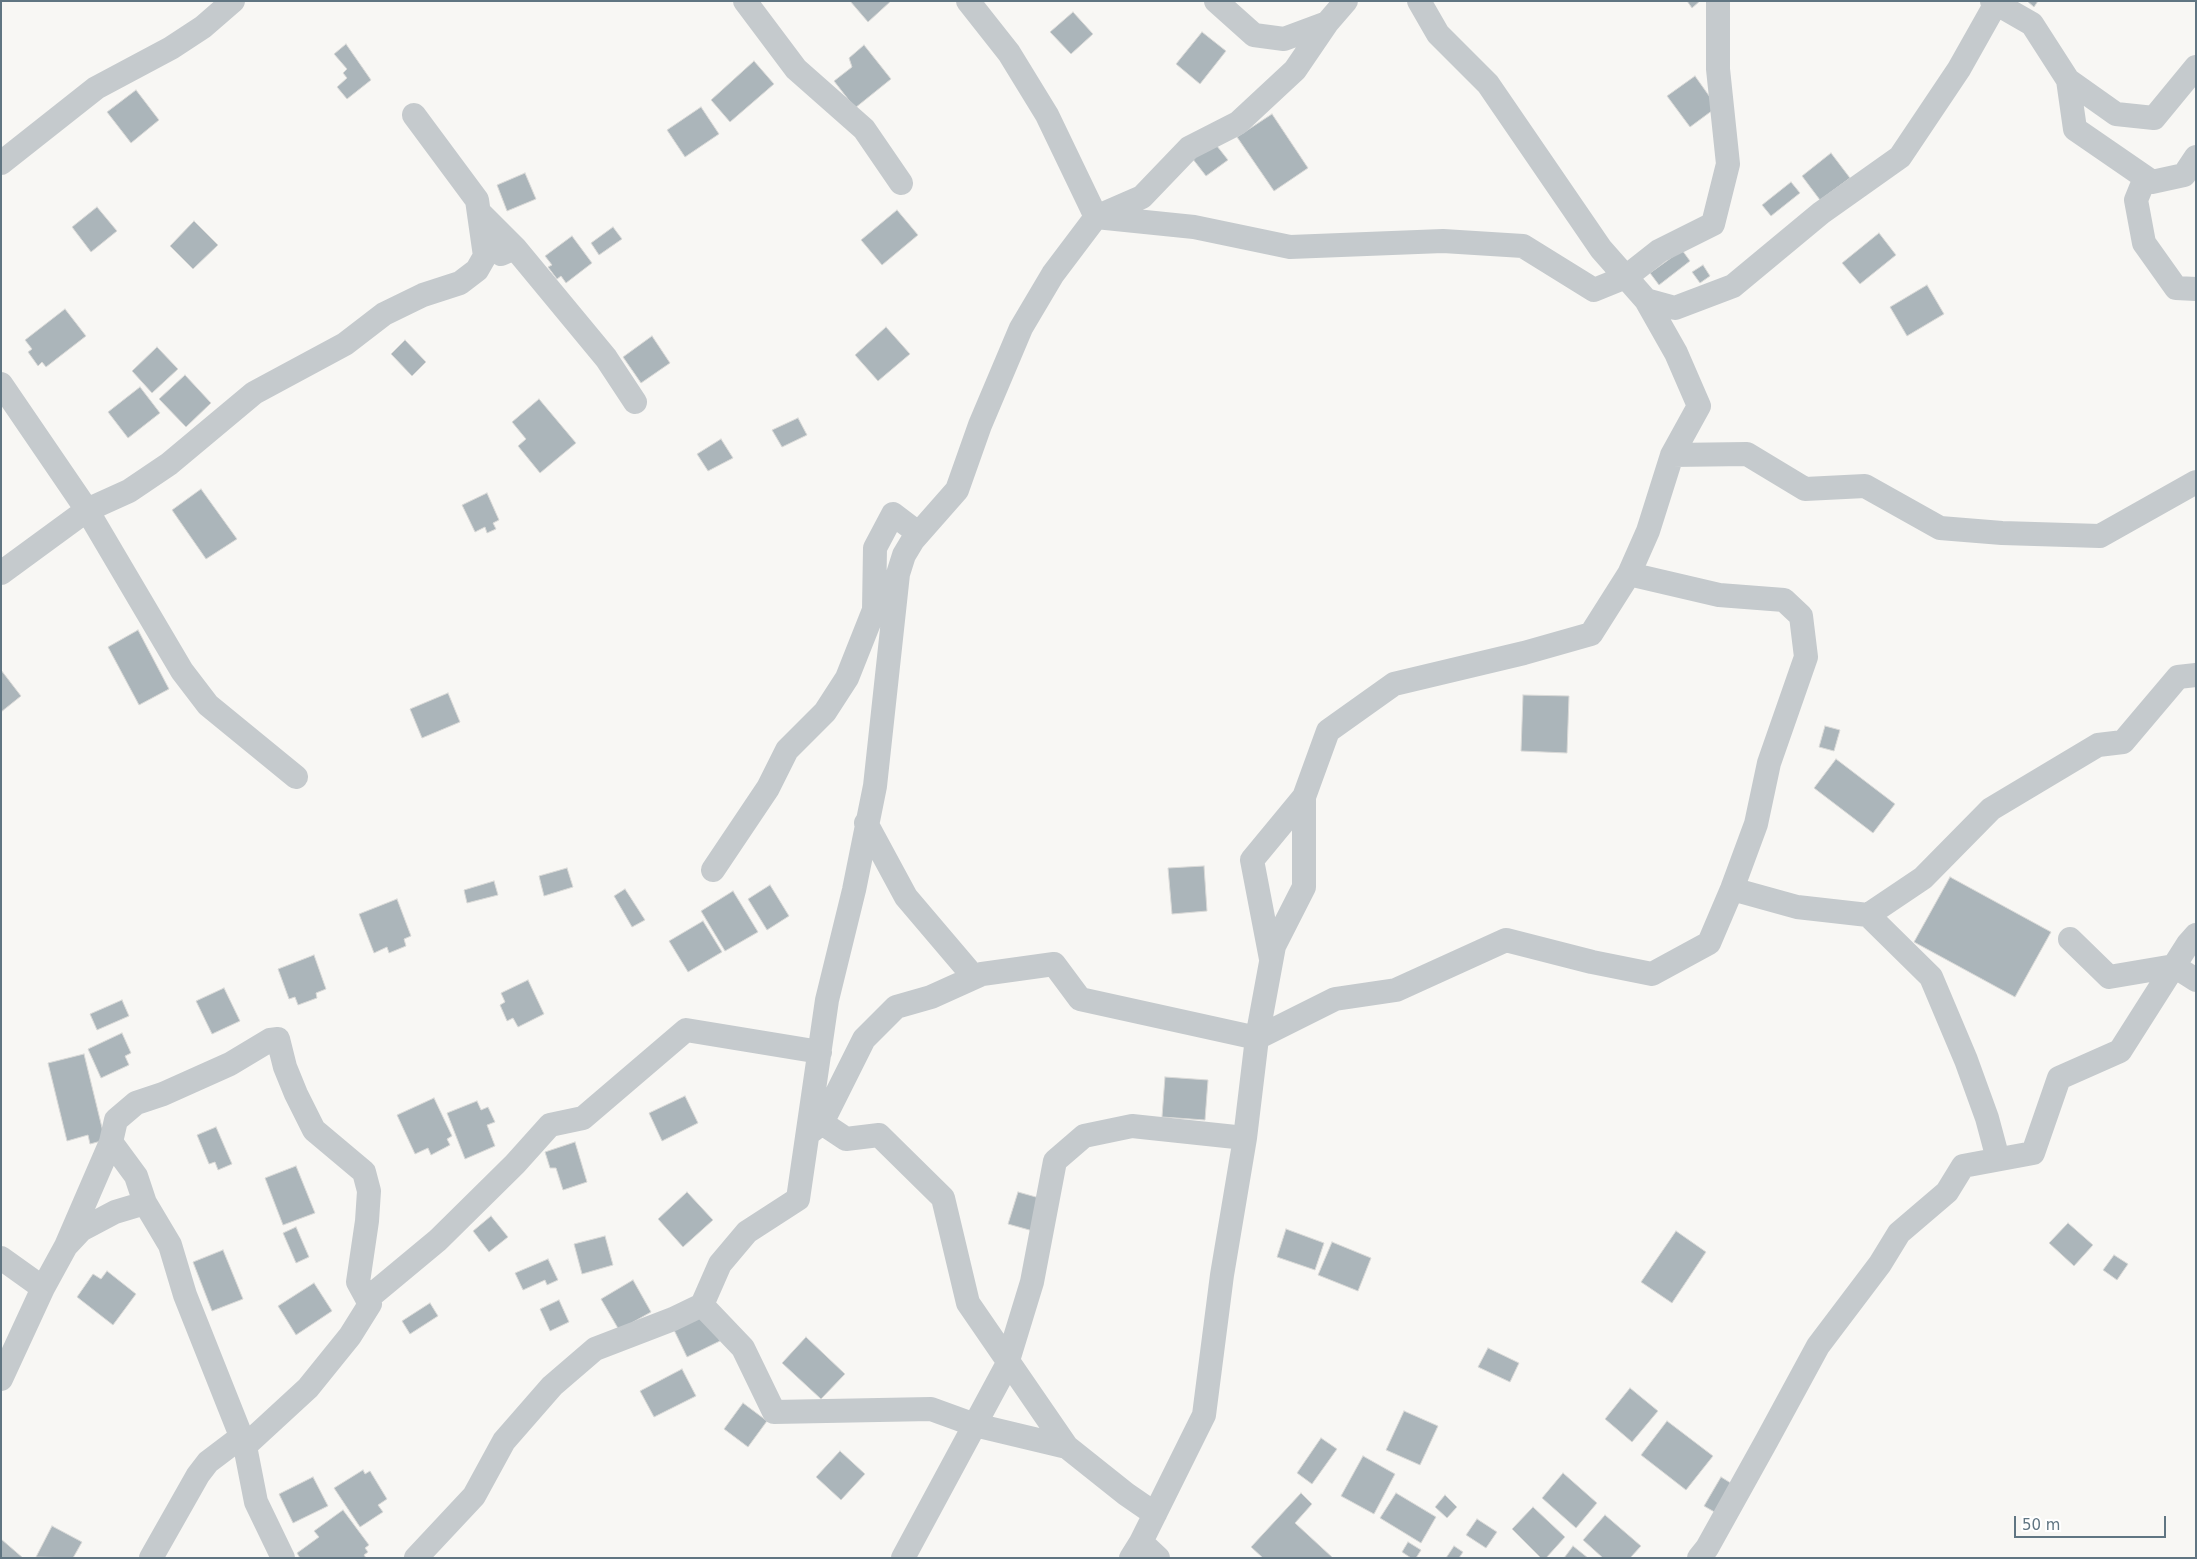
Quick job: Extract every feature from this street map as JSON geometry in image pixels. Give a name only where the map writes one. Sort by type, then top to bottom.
[{"type":"street","points":[[1,163],[96,88],[172,48],[203,27],[233,1]]},
{"type":"street","points":[[744,1],[796,69],[864,129],[901,183]]},
{"type":"street","points":[[968,1],[1009,53],[1047,115],[1096,217]]},
{"type":"street","points":[[1216,1],[1254,35],[1284,38],[1326,23]]},
{"type":"street","points":[[416,1558],[474,1496],[504,1441],[552,1386],[595,1349],[673,1320],[702,1304],[720,1264],[747,1232],[798,1199],[815,1128],[820,1052],[827,1000],[854,890],[875,786],[898,574],[904,555],[918,534],[957,490],[980,425],[1021,328],[1054,274],[1096,217],[1142,197],[1189,148],[1238,122],[1295,70],[1326,23],[1346,1]]},
{"type":"street","points":[[1158,1558],[1136,1550],[1204,1415],[1222,1275],[1245,1138],[1257,1038],[1274,946],[1304,887],[1304,798],[1328,731],[1394,684],[1524,653],[1591,634],[1629,574],[1648,531],[1672,455],[1699,406],[1676,353],[1646,300],[1601,249],[1488,84],[1438,34],[1419,1]]},
{"type":"street","points":[[1096,217],[1194,227],[1290,247],[1442,241],[1524,246],[1594,290],[1626,277],[1659,251],[1713,224],[1728,164],[1718,69],[1718,1]]},
{"type":"street","points":[[1646,300],[1675,308],[1733,286],[1821,213],[1900,156],[1959,69],[1994,3],[2032,24],[2068,80],[2116,114],[2154,118],[2196,67]]},
{"type":"street","points":[[2068,80],[2075,128],[2145,178],[2152,182],[2184,175],[2196,157]]},
{"type":"street","points":[[1,573],[87,510],[129,491],[169,464],[254,393],[345,344],[384,314],[423,295],[460,283],[477,270],[485,256],[477,200],[414,114]]},
{"type":"street","points":[[2145,178],[2136,200],[2144,243],[2176,288],[2196,289]]},
{"type":"street","points":[[479,212],[515,248],[606,358],[635,402]]},
{"type":"street","points":[[481,263],[515,248]]},
{"type":"street","points":[[1,384],[87,510],[182,671],[208,704],[296,777]]},
{"type":"street","points":[[1672,455],[1747,454],[1805,489],[1866,486],[1940,528],[2002,533],[2100,536],[2196,482]]},
{"type":"street","points":[[713,870],[768,788],[787,750],[825,712],[847,678],[874,610],[875,548],[893,514],[918,534]]},
{"type":"street","points":[[815,1128],[864,1039],[896,1008],[931,997],[982,974],[1054,964],[1080,999],[1257,1038],[1335,999],[1396,990],[1506,940],[1592,962],[1652,974],[1709,943],[1732,889],[1756,824],[1769,763],[1806,657],[1801,616],[1784,600],[1719,594],[1629,574]]},
{"type":"street","points":[[1868,915],[1922,878],[1992,809],[2098,745],[2123,742],[2178,677],[2196,675]]},
{"type":"street","points":[[1272,961],[1252,860],[1304,798]]},
{"type":"street","points":[[866,823],[906,897],[974,977]]},
{"type":"street","points":[[1732,889],[1797,907],[1868,915],[1931,978],[1966,1060],[1987,1118],[1998,1159]]},
{"type":"street","points":[[1699,1558],[1707,1548],[1818,1346],[1880,1264],[1899,1233],[1947,1192],[1963,1166],[2033,1153],[2059,1078],[2120,1051],[2196,935]]},
{"type":"street","points":[[2070,939],[2109,977],[2174,966],[2196,980]]},
{"type":"street","points":[[367,1299],[438,1240],[515,1164],[550,1125],[583,1118],[686,1030],[820,1052]]},
{"type":"street","points":[[1,1378],[43,1288],[66,1246],[110,1142],[116,1120],[136,1103],[163,1094],[230,1064],[270,1040],[278,1039],[285,1067],[314,1130],[364,1172],[369,1191],[367,1221],[358,1282],[370,1304],[350,1336],[308,1388],[243,1442],[208,1462],[151,1558]]},
{"type":"street","points":[[903,1558],[1008,1361],[1032,1282],[1055,1161],[1084,1136],[1132,1126],[1245,1138]]},
{"type":"street","points":[[815,1128],[846,1139],[879,1135],[943,1198],[968,1303],[1067,1447],[1126,1494],[1155,1514]]},
{"type":"street","points":[[110,1142],[136,1176],[145,1204],[170,1245],[185,1295],[243,1442],[256,1502],[282,1558]]},
{"type":"street","points":[[66,1246],[81,1230],[116,1212],[145,1204]]},
{"type":"street","points":[[1,1258],[43,1288]]},
{"type":"street","points":[[702,1304],[743,1348],[774,1412],[931,1409],[975,1425],[1067,1447]]},
{"type":"building","points":[[850,1],[891,1],[868,22]]},
{"type":"building","points":[[1687,1],[1700,1],[1692,8]]},
{"type":"building","points":[[2027,1],[2038,1],[2034,7]]},
{"type":"building","points":[[1073,12],[1093,34],[1071,54],[1050,32]]},
{"type":"building","points":[[1202,32],[1226,51],[1200,84],[1176,64]]},
{"type":"building","points":[[346,44],[371,80],[347,99],[337,87],[347,78],[343,73],[347,69],[334,54]]},
{"type":"building","points":[[864,45],[891,79],[855,108],[834,81],[852,67],[849,58]]},
{"type":"building","points":[[754,61],[774,84],[730,122],[711,100]]},
{"type":"building","points":[[1695,76],[1717,107],[1690,127],[1667,96]]},
{"type":"building","points":[[136,90],[159,120],[131,143],[107,112]]},
{"type":"building","points":[[701,107],[719,134],[685,157],[667,130]]},
{"type":"building","points":[[1272,114],[1308,168],[1274,191],[1237,137]]},
{"type":"building","points":[[1213,141],[1228,160],[1206,176],[1192,158]]},
{"type":"building","points":[[1831,153],[1850,178],[1820,200],[1802,176]]},
{"type":"building","points":[[525,173],[536,199],[507,211],[497,185]]},
{"type":"building","points":[[1791,182],[1800,193],[1771,216],[1762,205]]},
{"type":"building","points":[[97,207],[117,231],[91,252],[72,227]]},
{"type":"building","points":[[897,210],[918,235],[882,265],[861,240]]},
{"type":"building","points":[[194,221],[218,245],[193,269],[170,246]]},
{"type":"building","points":[[613,227],[622,239],[599,255],[591,243]]},
{"type":"building","points":[[1879,233],[1896,255],[1860,284],[1842,263]]},
{"type":"building","points":[[572,236],[592,263],[566,283],[561,276],[557,279],[548,267],[552,265],[545,256]]},
{"type":"building","points":[[1682,250],[1690,261],[1659,285],[1650,273]]},
{"type":"building","points":[[1703,265],[1710,276],[1700,283],[1692,272]]},
{"type":"building","points":[[1927,285],[1944,314],[1907,336],[1890,307]]},
{"type":"building","points":[[65,309],[86,336],[46,367],[42,362],[38,366],[28,352],[32,349],[25,340]]},
{"type":"building","points":[[886,327],[910,354],[878,381],[855,355]]},
{"type":"building","points":[[652,336],[670,363],[641,383],[623,357]]},
{"type":"building","points":[[405,340],[426,362],[412,376],[391,354]]},
{"type":"building","points":[[157,347],[178,369],[152,393],[132,371]]},
{"type":"building","points":[[185,375],[211,403],[186,427],[159,399]]},
{"type":"building","points":[[140,387],[160,413],[128,438],[108,412]]},
{"type":"building","points":[[539,399],[576,443],[540,473],[518,446],[526,439],[512,422]]},
{"type":"building","points":[[798,418],[807,435],[782,447],[772,430]]},
{"type":"building","points":[[721,439],[733,458],[708,471],[697,454]]},
{"type":"building","points":[[201,489],[237,539],[206,559],[172,510]]},
{"type":"building","points":[[487,493],[499,520],[493,523],[496,529],[487,533],[485,527],[475,532],[462,505]]},
{"type":"building","points":[[138,630],[169,689],[139,705],[108,647]]},
{"type":"building","points":[[1,670],[21,696],[1,712]]},
{"type":"building","points":[[448,693],[460,722],[422,738],[410,709]]},
{"type":"building","points":[[1523,695],[1569,696],[1567,753],[1521,751]]},
{"type":"building","points":[[1825,726],[1840,730],[1834,751],[1819,747]]},
{"type":"building","points":[[1836,759],[1895,804],[1873,833],[1814,788]]},
{"type":"building","points":[[1204,866],[1207,911],[1172,914],[1168,868]]},
{"type":"building","points":[[567,868],[573,887],[544,896],[539,876]]},
{"type":"building","points":[[1950,877],[2051,932],[2015,997],[1914,942]]},
{"type":"building","points":[[494,881],[498,895],[467,903],[464,890]]},
{"type":"building","points":[[770,885],[789,916],[767,930],[748,899]]},
{"type":"building","points":[[625,889],[645,920],[632,927],[614,896]]},
{"type":"building","points":[[733,891],[758,932],[725,951],[701,911]]},
{"type":"building","points":[[397,899],[411,936],[404,939],[406,946],[389,953],[387,947],[374,953],[359,914]]},
{"type":"building","points":[[703,921],[722,952],[688,972],[669,941]]},
{"type":"building","points":[[314,955],[326,989],[316,993],[317,998],[298,1005],[295,997],[289,999],[278,969]]},
{"type":"building","points":[[528,980],[544,1014],[518,1027],[513,1018],[507,1021],[500,1005],[505,1002],[501,993]]},
{"type":"building","points":[[224,988],[240,1021],[212,1034],[196,1001]]},
{"type":"building","points":[[122,1000],[129,1016],[97,1030],[90,1014]]},
{"type":"building","points":[[122,1033],[131,1053],[125,1056],[129,1065],[101,1078],[88,1049]]},
{"type":"building","points":[[84,1054],[105,1140],[90,1144],[88,1135],[67,1141],[48,1063]]},
{"type":"building","points":[[1165,1077],[1208,1080],[1205,1120],[1162,1117]]},
{"type":"building","points":[[685,1096],[698,1123],[662,1141],[649,1113]]},
{"type":"building","points":[[434,1098],[452,1136],[447,1139],[450,1145],[431,1155],[428,1148],[415,1154],[397,1115]]},
{"type":"building","points":[[477,1101],[481,1110],[488,1107],[495,1122],[487,1125],[495,1146],[465,1159],[447,1113]]},
{"type":"building","points":[[216,1127],[232,1164],[218,1170],[215,1162],[209,1164],[197,1135]]},
{"type":"building","points":[[575,1142],[587,1182],[563,1190],[556,1168],[550,1168],[545,1152]]},
{"type":"building","points":[[296,1166],[315,1213],[283,1225],[265,1178]]},
{"type":"building","points":[[687,1192],[713,1220],[683,1247],[658,1219]]},
{"type":"building","points":[[1018,1192],[1043,1199],[1033,1231],[1008,1224]]},
{"type":"building","points":[[491,1216],[508,1237],[489,1252],[473,1231]]},
{"type":"building","points":[[2068,1223],[2093,1245],[2074,1266],[2049,1243]]},
{"type":"building","points":[[296,1227],[309,1257],[296,1263],[283,1233]]},
{"type":"building","points":[[1286,1229],[1324,1243],[1315,1270],[1277,1257]]},
{"type":"building","points":[[1676,1231],[1706,1252],[1672,1303],[1641,1282]]},
{"type":"building","points":[[605,1236],[613,1265],[582,1274],[574,1244]]},
{"type":"building","points":[[1332,1242],[1371,1258],[1358,1291],[1318,1275]]},
{"type":"building","points":[[223,1250],[243,1299],[212,1311],[193,1262]]},
{"type":"building","points":[[2114,1255],[2128,1264],[2117,1280],[2103,1270]]},
{"type":"building","points":[[548,1259],[558,1280],[547,1285],[545,1280],[523,1290],[515,1273]]},
{"type":"building","points":[[107,1271],[136,1294],[113,1325],[77,1297],[93,1274],[101,1279]]},
{"type":"building","points":[[633,1280],[651,1312],[619,1330],[601,1299]]},
{"type":"building","points":[[314,1283],[332,1311],[296,1335],[278,1306]]},
{"type":"building","points":[[559,1300],[569,1322],[550,1331],[540,1309]]},
{"type":"building","points":[[430,1303],[438,1316],[410,1334],[402,1321]]},
{"type":"building","points":[[707,1314],[720,1341],[687,1357],[674,1330]]},
{"type":"building","points":[[806,1337],[845,1374],[821,1399],[782,1363]]},
{"type":"building","points":[[1488,1348],[1519,1363],[1510,1382],[1478,1367]]},
{"type":"building","points":[[682,1369],[696,1396],[654,1417],[640,1391]]},
{"type":"building","points":[[1630,1388],[1658,1411],[1632,1442],[1605,1419]]},
{"type":"building","points":[[743,1403],[767,1421],[748,1447],[724,1429]]},
{"type":"building","points":[[1404,1411],[1438,1426],[1420,1465],[1386,1450]]},
{"type":"building","points":[[1667,1421],[1713,1456],[1686,1490],[1641,1455]]},
{"type":"building","points":[[1321,1438],[1337,1449],[1312,1484],[1297,1473]]},
{"type":"building","points":[[840,1451],[865,1474],[841,1500],[816,1477]]},
{"type":"building","points":[[1363,1456],[1395,1474],[1374,1514],[1341,1496]]},
{"type":"building","points":[[363,1470],[365,1474],[370,1471],[387,1499],[378,1505],[383,1512],[360,1527],[334,1488]]},
{"type":"building","points":[[1563,1473],[1597,1503],[1576,1528],[1542,1498]]},
{"type":"building","points":[[313,1477],[328,1506],[293,1523],[279,1494]]},
{"type":"building","points":[[1721,1477],[1734,1485],[1718,1514],[1704,1506]]},
{"type":"building","points":[[1301,1493],[1312,1504],[1295,1523],[1333,1558],[1263,1558],[1251,1547]]},
{"type":"building","points":[[1396,1493],[1436,1517],[1421,1543],[1380,1518]]},
{"type":"building","points":[[1445,1495],[1457,1507],[1447,1518],[1435,1507]]},
{"type":"building","points":[[1533,1507],[1565,1537],[1546,1558],[1541,1558],[1512,1529]]},
{"type":"building","points":[[343,1510],[369,1545],[365,1548],[368,1552],[364,1555],[366,1558],[300,1558],[297,1553],[319,1537],[314,1531]]},
{"type":"building","points":[[1605,1515],[1641,1546],[1630,1558],[1603,1558],[1583,1540]]},
{"type":"building","points":[[1477,1519],[1497,1532],[1486,1548],[1466,1535]]},
{"type":"building","points":[[52,1526],[82,1542],[73,1558],[36,1557]]},
{"type":"building","points":[[1,1539],[23,1558],[1,1558]]},
{"type":"building","points":[[1408,1542],[1421,1550],[1416,1558],[1411,1558],[1402,1552]]},
{"type":"building","points":[[1454,1546],[1463,1552],[1459,1558],[1446,1558]]},
{"type":"building","points":[[1573,1546],[1588,1558],[1564,1558]]}]
